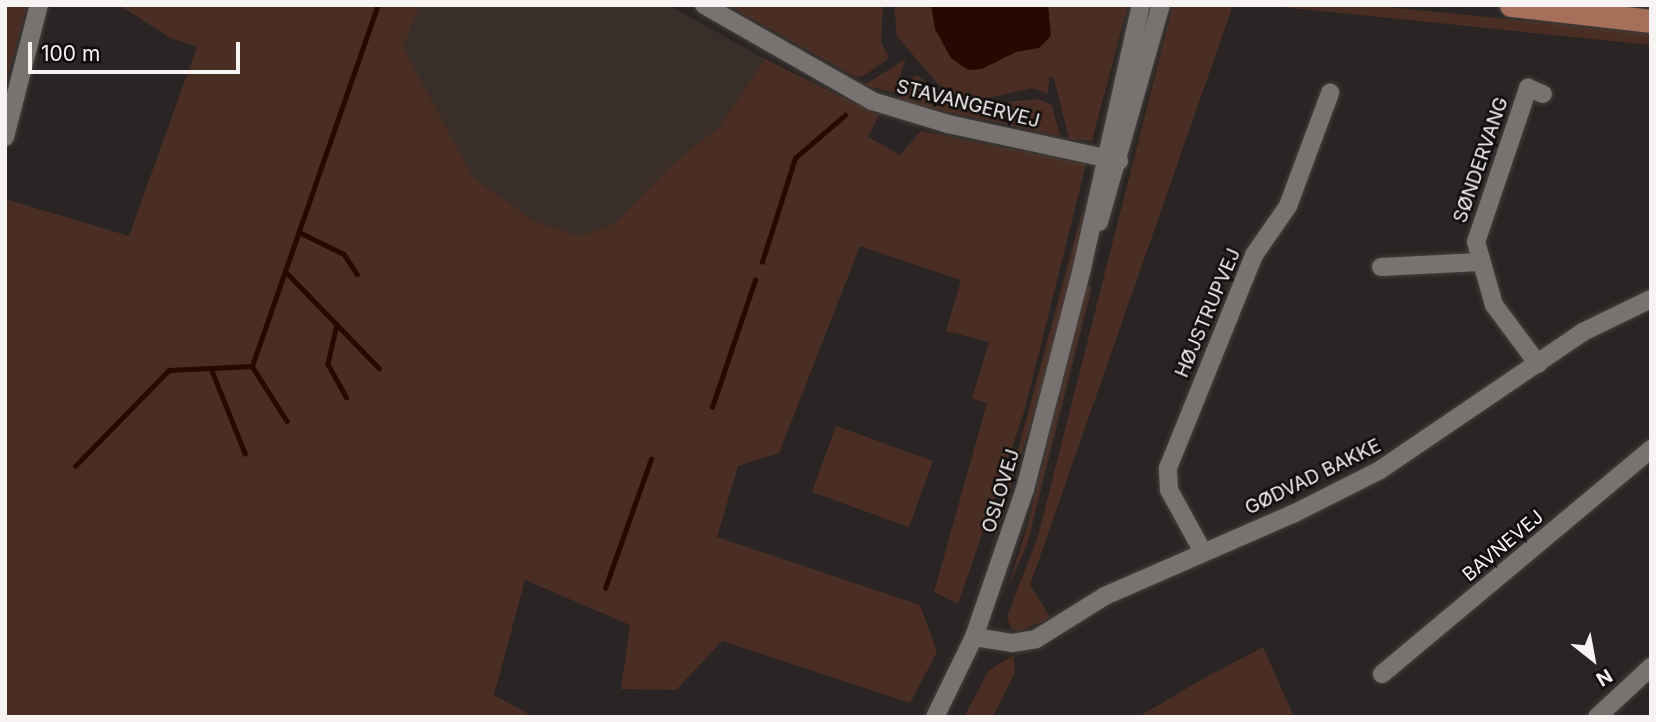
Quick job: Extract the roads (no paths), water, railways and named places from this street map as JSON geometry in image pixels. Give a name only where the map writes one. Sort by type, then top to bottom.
[{"type":"main road","points":[[1511,5],[1651,21]]},
{"type":"street","points":[[5,137],[39,5]]},
{"type":"street","name":"STAVANGERVEJ","points":[[704,5],[872,101],[948,124],[1112,159]]},
{"type":"street","name":"OSLOVEJ","points":[[1112,159],[1141,5]]},
{"type":"street","name":"OSLOVEJ","points":[[935,717],[974,637],[1025,488],[1112,159],[1161,5]]},
{"type":"street","name":"SØNDERVANG","points":[[1538,364],[1494,304],[1479,262],[1476,242],[1528,88],[1543,94]]},
{"type":"street","name":"HØJSTRUPVEJ","points":[[1203,552],[1169,490],[1168,468],[1254,255],[1288,206],[1330,93]]},
{"type":"street","points":[[1381,267],[1479,262]]},
{"type":"street","name":"GØDVAD BAKKE","points":[[974,637],[1012,643],[1037,639],[1105,596],[1380,470],[1583,332],[1651,299]]},
{"type":"street","name":"BAVNEVEJ","points":[[1382,674],[1651,449]]},
{"type":"street","points":[[1597,717],[1649,672]]},
{"type":"waterway","points":[[75,466],[169,370],[252,366],[378,5]]},
{"type":"waterway","points":[[762,262],[795,158],[845,115]]},
{"type":"waterway","points":[[299,232],[344,254],[357,274]]},
{"type":"waterway","points":[[286,272],[379,368]]},
{"type":"waterway","points":[[712,407],[755,280]]},
{"type":"waterway","points":[[337,324],[328,364],[346,397]]},
{"type":"waterway","points":[[252,366],[287,421]]},
{"type":"waterway","points":[[211,368],[245,453]]},
{"type":"waterway","points":[[605,588],[651,459]]}]
